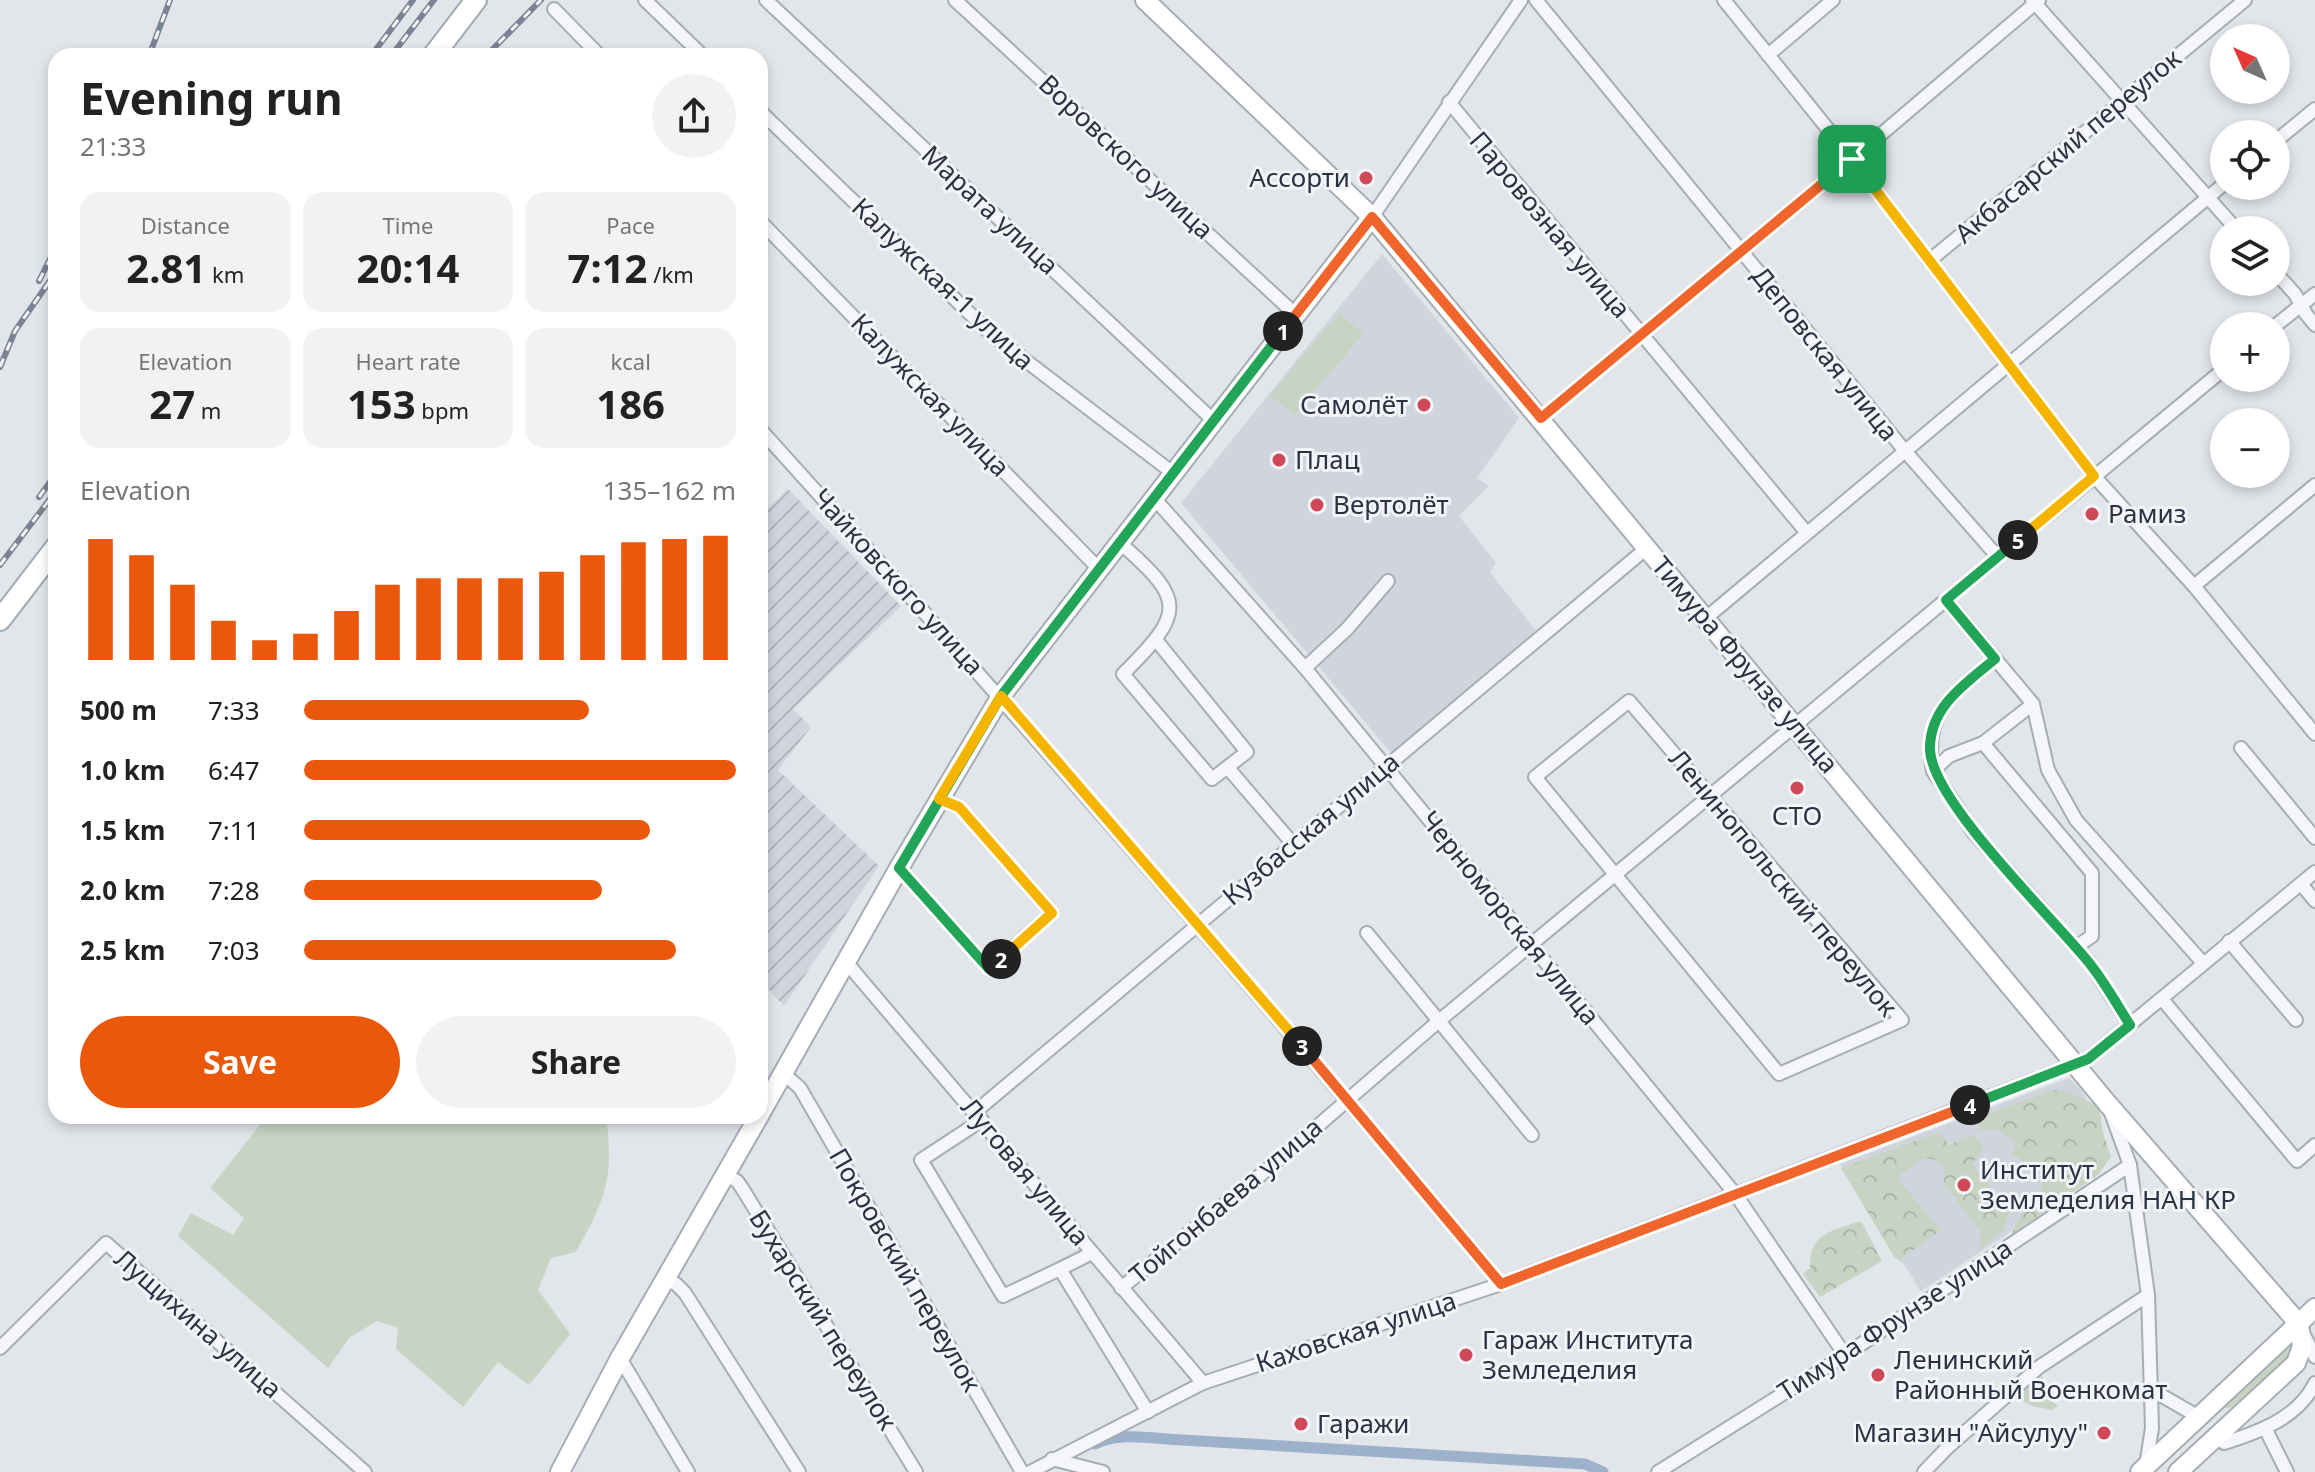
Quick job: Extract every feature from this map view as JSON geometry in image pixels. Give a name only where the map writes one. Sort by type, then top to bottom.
[{"type":"main road","points":[[439,48],[476,0]]},
{"type":"main road","name":"Тимура Фрунзе улица","points":[[1145,0],[1372,217],[2107,1103],[2299,1324]]},
{"type":"main road","points":[[768,1099],[1001,696],[1372,217]]},
{"type":"main road","points":[[0,620],[48,557]]},
{"type":"main road","points":[[564,1471],[620,1358],[754,1124]]},
{"type":"main road","points":[[2143,1469],[2315,1308]]},
{"type":"main road","points":[[2178,1472],[2296,1363],[2302,1347],[2299,1324]]},
{"type":"main road","points":[[2197,1416],[2218,1435]]},
{"type":"street","points":[[645,0],[695,48]]},
{"type":"street","name":"Марата улица","points":[[766,0],[1214,421]]},
{"type":"street","name":"Воровского улица","points":[[955,0],[1296,315]]},
{"type":"street","points":[[1372,217],[1521,0]]},
{"type":"street","name":"Деповская улица","points":[[1536,0],[1905,451],[1997,556]]},
{"type":"street","points":[[1724,0],[1852,159],[2094,476],[2194,586],[2315,734]]},
{"type":"street","points":[[1768,55],[1833,0]]},
{"type":"street","name":"Акбасарский переулок","points":[[1929,261],[2245,0]]},
{"type":"street","points":[[1541,418],[1852,159],[2035,1],[2120,102],[2224,216]]},
{"type":"street","points":[[554,9],[592,48]]},
{"type":"street","name":"Паровозная улица","points":[[1449,102],[1806,532]]},
{"type":"street","points":[[2290,130],[2315,109]]},
{"type":"street","name":"Калужская-1 улица","points":[[768,119],[991,334],[1173,473]]},
{"type":"street","points":[[1706,618],[2210,195]]},
{"type":"street","name":"Калужская улица","points":[[768,229],[1099,569]]},
{"type":"street","points":[[2290,288],[2315,325]]},
{"type":"street","points":[[2290,314],[2315,294]]},
{"type":"street","name":"Тойгонбаева улица","points":[[1121,1288],[1268,1169],[1440,1020],[2210,381]]},
{"type":"street","name":"Чайковского улица","points":[[768,438],[1001,696],[1347,1099],[1501,1284]]},
{"type":"street","points":[[2194,586],[2315,485]]},
{"type":"street","name":"Черноморская улица","points":[[1154,498],[1305,668],[1736,1195],[1845,1355]]},
{"type":"street","points":[[1120,543],[1153,573],[1170,600],[1171,614],[1156,640],[1123,674],[1212,779],[1247,752],[1156,640]]},
{"type":"street","name":"Кузбасская улица","points":[[1060,1269],[1003,1296],[921,1160],[979,1116],[1197,925],[1648,547]]},
{"type":"street","points":[[1305,668],[1347,629],[1388,581]]},
{"type":"street","points":[[1946,600],[2033,704],[2048,770],[2076,820],[2203,963]]},
{"type":"street","points":[[1995,659],[1956,692],[1939,713],[1930,741],[1933,771],[1974,833],[2076,947],[2130,1025]]},
{"type":"street","name":"Ленинопольский переулок","points":[[1629,701],[1710,797],[1902,1020],[1779,1074],[1535,777],[1629,701]]},
{"type":"street","points":[[1933,771],[1949,756],[1983,743],[2033,704]]},
{"type":"street","points":[[1983,743],[2092,873],[2092,936],[2076,947]]},
{"type":"street","points":[[2241,748],[2315,838]]},
{"type":"street","points":[[1228,768],[1293,844]]},
{"type":"street","points":[[899,868],[989,969],[1052,913],[959,807],[939,799]]},
{"type":"street","name":"Каховская улица","points":[[1030,1472],[1203,1383],[1501,1284],[2088,1059],[2315,872]]},
{"type":"street","points":[[2301,884],[2315,901]]},
{"type":"street","points":[[1367,933],[1532,1135]]},
{"type":"street","points":[[2229,941],[2296,1020]]},
{"type":"street","name":"Луговая улица","points":[[846,962],[1203,1383]]},
{"type":"street","points":[[2162,999],[2297,1161],[2315,1145]]},
{"type":"street","name":"Покровский переулок","points":[[783,1073],[800,1088],[1022,1472]]},
{"type":"street","points":[[2107,1103],[2130,1165],[2148,1295],[2151,1443],[2143,1469]]},
{"type":"street","name":"Тимура Фрунзе улица","points":[[1658,1472],[1845,1355],[2130,1165]]},
{"type":"street","name":"Бухарский переулок","points":[[725,1175],[737,1181],[742,1188],[916,1472]]},
{"type":"street","name":"Лущихина улица","points":[[0,1348],[106,1243],[365,1472]]},
{"type":"street","points":[[1092,1253],[1060,1269],[1148,1412]]},
{"type":"street","points":[[665,1279],[685,1293],[799,1472]]},
{"type":"street","points":[[1924,1472],[2039,1367],[2148,1295]]},
{"type":"street","name":"Тимура Фрунзе улица","points":[[2299,1324],[2315,1357]]},
{"type":"street","points":[[620,1358],[688,1472]]},
{"type":"street","points":[[2218,1435],[2224,1443],[2266,1430],[2295,1407],[2315,1383]]},
{"type":"street","points":[[2152,1390],[2197,1416]]},
{"type":"street","points":[[2266,1430],[2287,1472]]},
{"type":"street","points":[[1052,1459],[1103,1472]]},
{"type":"shaded area","points":[[1382,254],[1519,418],[1477,478],[1489,486],[1459,516],[1496,563],[1490,572],[1537,632],[1392,754],[1181,503]]},
{"type":"shaded area","points":[[788,489],[901,606],[793,709],[811,727],[778,770],[879,866],[784,1006],[768,989],[768,508]]},
{"type":"shaded area","name":"Институт Земледелия НАН КР","points":[[2069,1078],[2096,1113],[2103,1157],[2019,1226],[1921,1291],[1840,1164]]},
{"type":"green space","points":[[1339,313],[1363,334],[1294,415],[1270,395]]},
{"type":"green space","points":[[2053,1090],[2064,1091],[2099,1106],[2111,1157],[2098,1175],[2011,1235],[2021,1214],[2041,1196],[2042,1176],[2012,1153],[2016,1142],[1997,1130],[1980,1130],[1976,1118]]},
{"type":"green space","points":[[261,1124],[607,1124],[609,1161],[600,1205],[576,1252],[551,1258],[538,1290],[570,1334],[529,1385],[498,1362],[463,1407],[396,1349],[398,1328],[377,1321],[349,1338],[328,1368],[178,1236],[191,1213],[233,1235],[244,1218],[210,1188]]},
{"type":"green space","points":[[1937,1133],[1949,1145],[1972,1135],[1984,1147],[1972,1164],[2009,1211],[2004,1230],[1980,1249],[1981,1232],[1944,1184],[1943,1164],[1923,1158],[1898,1176],[1941,1230],[1902,1258],[1902,1262],[1895,1258],[1841,1168]]},
{"type":"green space","points":[[1861,1221],[1882,1261],[1820,1297],[1803,1274],[1810,1268],[1814,1247],[1818,1240],[1832,1231]]},
{"type":"green space","points":[[2292,1345],[2293,1356],[2242,1401],[2227,1409],[2224,1406],[2282,1347]]},
{"type":"green space","points":[[2044,1367],[2044,1383],[2038,1389],[2058,1406],[2052,1410],[2032,1406],[2011,1396]]},
{"type":"waterway","points":[[1095,1444],[1115,1438],[1137,1437],[1585,1464],[1603,1472]]},
{"type":"railway","points":[[152,48],[170,0]]},
{"type":"railway","points":[[377,48],[413,0]]},
{"type":"railway","points":[[397,48],[434,0]]},
{"type":"railway","points":[[494,48],[541,0]]},
{"type":"railway","points":[[39,281],[48,263]]},
{"type":"railway","points":[[0,367],[15,331],[48,284]]},
{"type":"railway","points":[[39,497],[48,485]]},
{"type":"railway","points":[[0,565],[48,502]]},
{"type":"place","name":"Ассорти","points":[[1366,178]]},
{"type":"place","name":"Самолёт","points":[[1424,405]]},
{"type":"place","name":"Плац","points":[[1279,460]]},
{"type":"place","name":"Вертолёт","points":[[1317,505]]},
{"type":"place","name":"Рамиз","points":[[2092,514]]},
{"type":"place","name":"СТО","points":[[1797,788]]},
{"type":"place","name":"Институт Земледелия НАН КР","points":[[1964,1185]]},
{"type":"place","name":"Гараж Института Земледелия","points":[[1466,1355]]},
{"type":"place","name":"Ленинский Районный Военкомат","points":[[1878,1375]]},
{"type":"place","name":"Гаражи","points":[[1301,1424]]},
{"type":"place","name":"Магазин \"Айсулуу\"","points":[[2104,1433]]},
{"type":"route","points":[[1852,159],[1541,418],[1372,217],[1001,696],[939,799],[899,868],[989,969],[1052,913],[959,807],[939,799],[1001,696],[1347,1099],[1501,1284],[2088,1059],[2130,1025],[2090,963],[1974,833],[1933,771],[1930,741],[1945,703],[1995,659],[1946,600],[2094,476],[1852,159]]}]
